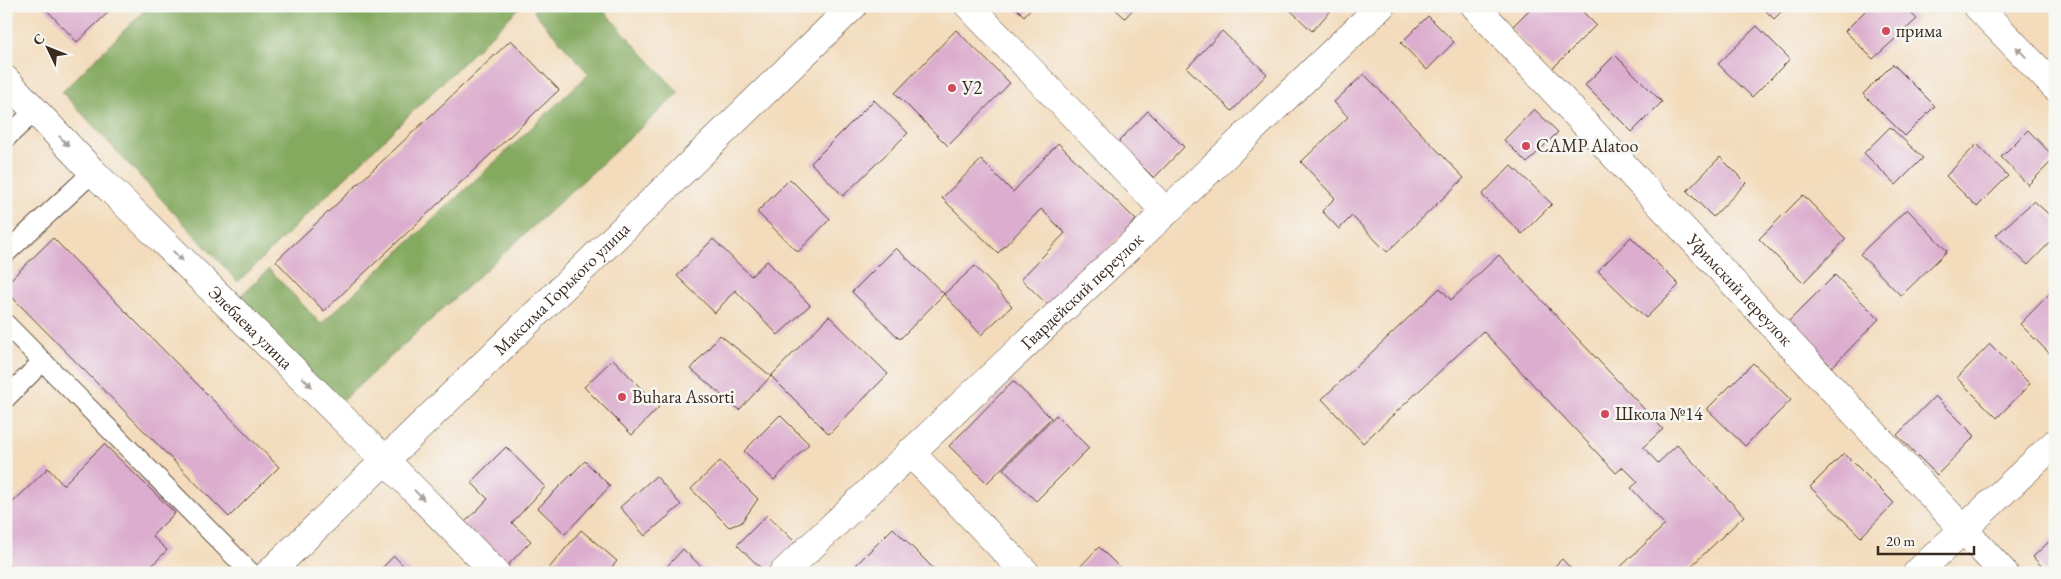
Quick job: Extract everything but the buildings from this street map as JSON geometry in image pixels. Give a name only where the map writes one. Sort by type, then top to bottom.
[{"type":"street","name":"Максима Горького улица","points":[[269,573],[853,6]]},
{"type":"street","points":[[969,6],[1166,212]]},
{"type":"street","name":"Гвардейский переулок","points":[[783,573],[1166,212],[1380,6]]},
{"type":"street","name":"Уфимский переулок","points":[[1475,6],[2004,573]]},
{"type":"street","points":[[1977,6],[2055,87]]},
{"type":"street","name":"Элебаева улица","points":[[6,80],[93,172],[386,460],[496,573]]},
{"type":"street","points":[[1917,573],[2055,443]]},
{"type":"street","points":[[910,452],[1026,573]]},
{"type":"lane","points":[[6,138],[35,111]]},
{"type":"lane","points":[[6,253],[93,172]]},
{"type":"lane","points":[[6,324],[251,573]]},
{"type":"lane","points":[[6,398],[43,361]]},
{"type":"green space","points":[[149,6],[521,6],[238,282],[62,92]]},
{"type":"green space","points":[[538,6],[599,6],[679,93],[341,402],[236,300],[269,269],[321,324],[589,74],[533,11]]},
{"type":"place","name":"прима","points":[[1886,31]]},
{"type":"place","name":"У2","points":[[952,88]]},
{"type":"place","name":"CAMP Alatoo","points":[[1526,146]]},
{"type":"place","name":"Buhara Assorti","points":[[622,397]]},
{"type":"place","name":"Школа №14","points":[[1605,414]]}]
